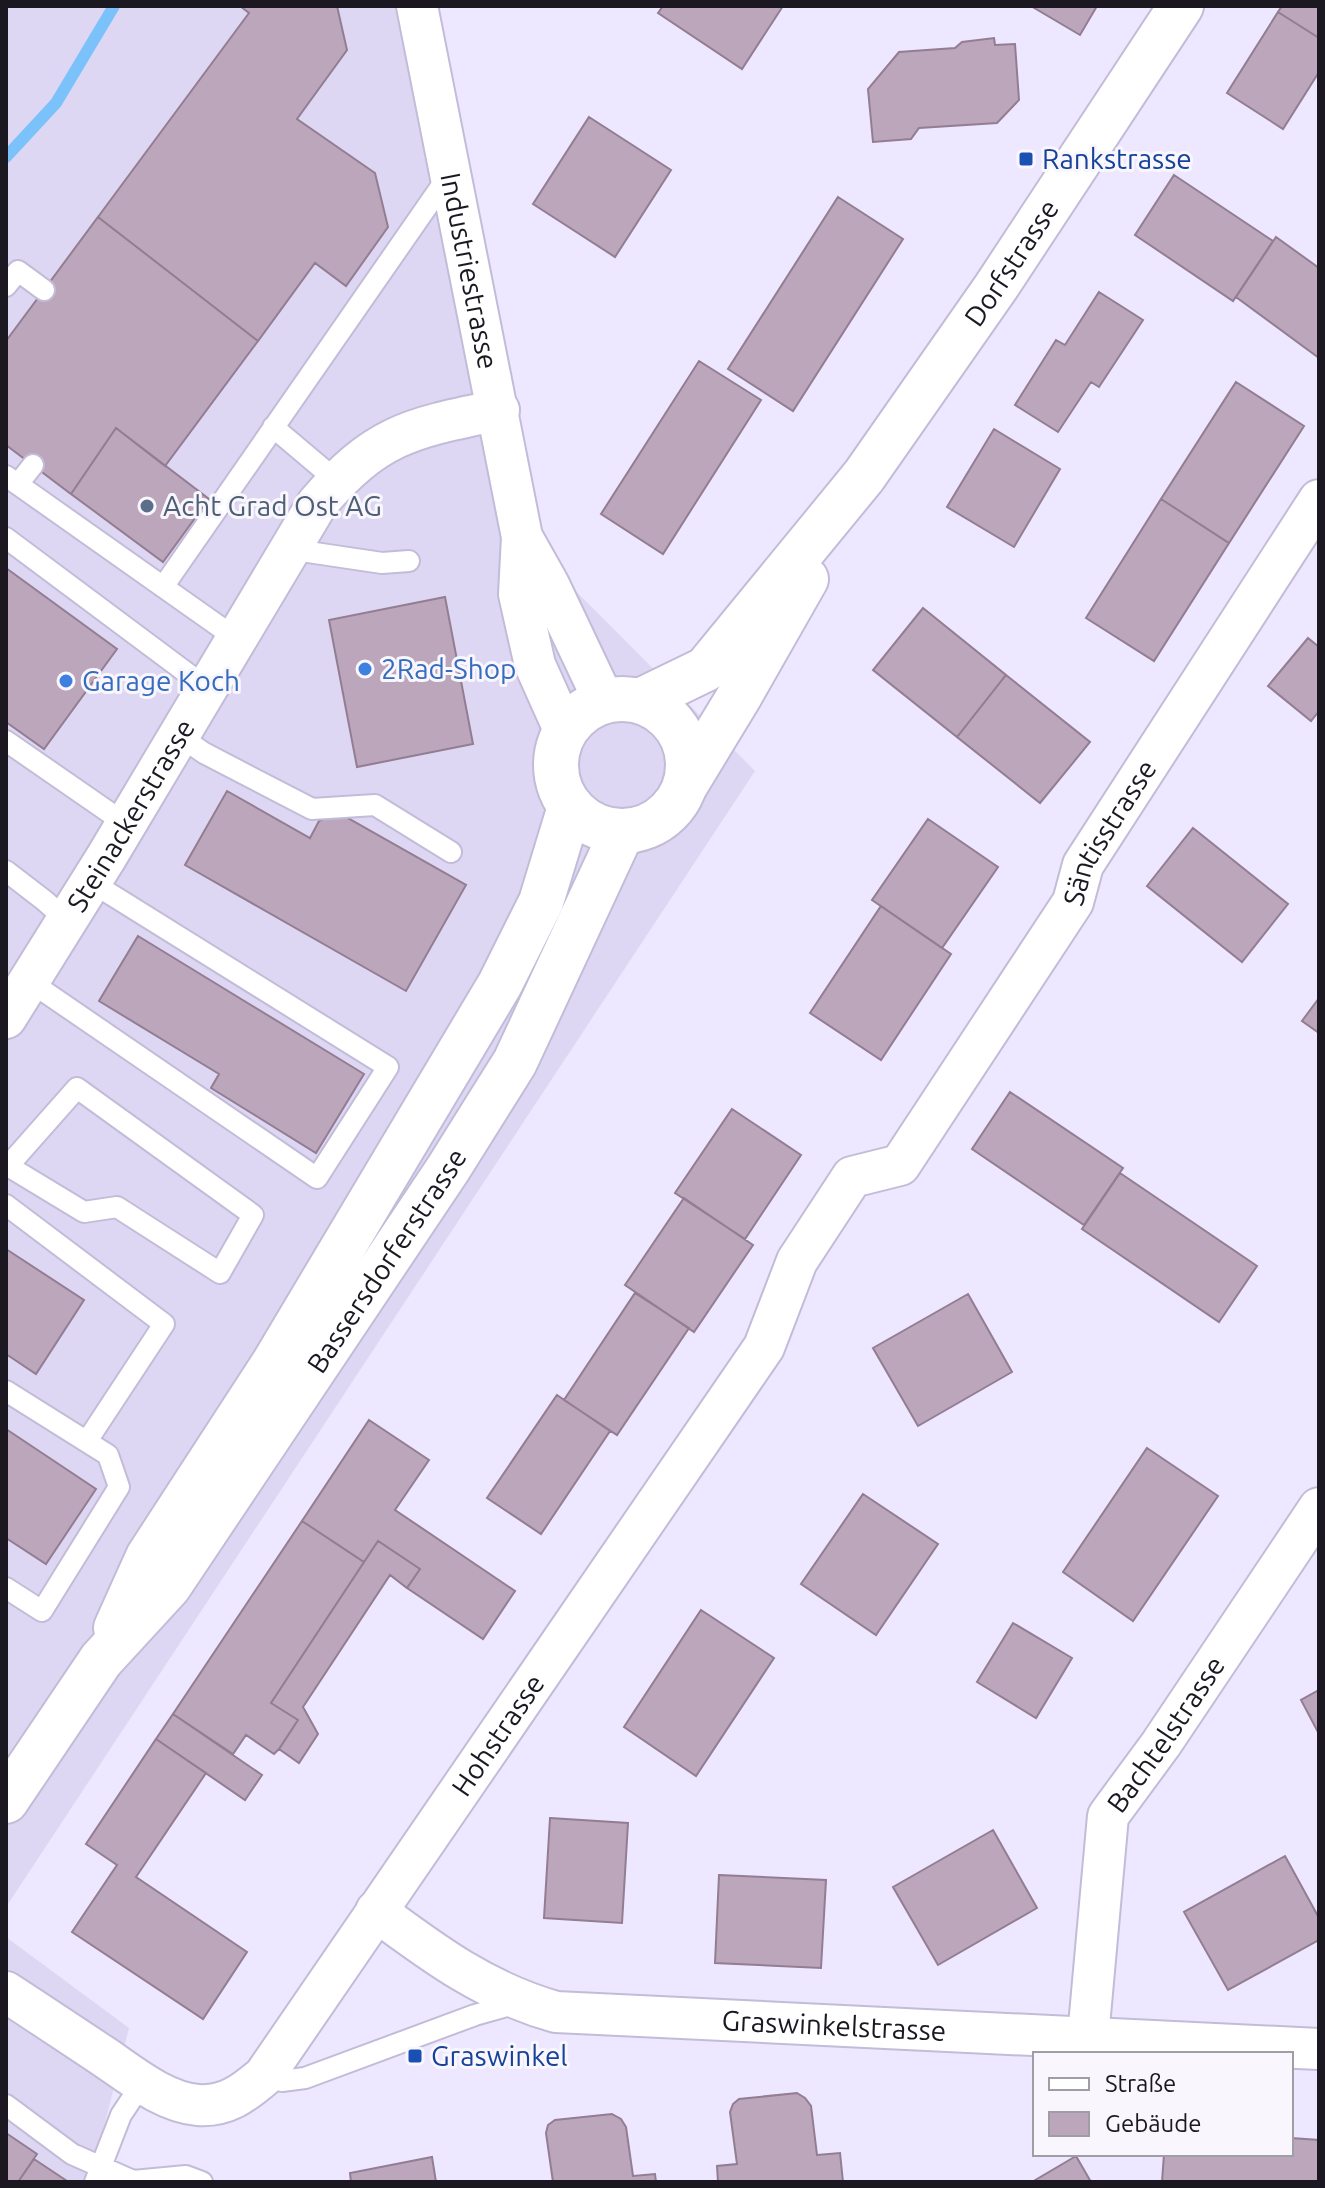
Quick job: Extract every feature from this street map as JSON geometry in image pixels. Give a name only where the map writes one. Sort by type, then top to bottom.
[{"type":"main road","name":"Dorfstrasse","points":[[622,701],[706,669],[864,476],[996,287],[1181,6]]},
{"type":"main road","name":"Dorfstrasse","points":[[686,784],[864,476]]},
{"type":"main road","points":[[622,701],[657,708],[671,720],[687,750],[688,767],[686,784],[679,799],[654,823],[638,830],[622,832],[593,824],[570,807],[560,789],[556,770],[557,750],[565,732],[588,708],[622,701]]},
{"type":"main road","name":"Bassersdorferstrasse","points":[[101,1660],[148,1557],[274,1363],[500,984],[541,902],[570,807]]},
{"type":"main road","name":"Bassersdorferstrasse","points":[[6,1801],[101,1660],[169,1586],[448,1169],[515,1062],[622,832]]},
{"type":"street","name":"Industriestrasse","points":[[417,6],[522,537],[519,594],[535,665],[565,732]]},
{"type":"street","name":"Steinackerstrasse","points":[[6,1018],[317,504],[361,458],[399,435],[439,422],[499,410]]},
{"type":"street","name":"Säntisstrasse","points":[[900,1165],[1073,902],[1083,865],[1319,500]]},
{"type":"street","name":"Industriestrasse","points":[[522,537],[549,585],[573,640],[622,701]]},
{"type":"street","name":"Hohstrasse","points":[[9,2003],[155,2090],[186,2101],[221,2103],[241,2096],[264,2076],[764,1347],[797,1261],[852,1177],[900,1165]]},
{"type":"street","name":"Bachtelstrasse","points":[[1088,2037],[1108,1816],[1161,1744],[1319,1508]]},
{"type":"street","name":"Graswinkelstrasse","points":[[376,1911],[450,1965],[521,2002],[556,2012],[1319,2049]]},
{"type":"lane","points":[[163,587],[451,172]]},
{"type":"lane","points":[[6,286],[18,271],[44,290]]},
{"type":"lane","points":[[273,427],[337,481]]},
{"type":"lane","points":[[33,465],[12,480],[237,639]]},
{"type":"lane","points":[[6,538],[207,688]]},
{"type":"lane","points":[[288,549],[382,563],[409,561]]},
{"type":"lane","points":[[178,735],[204,753],[312,809],[375,805],[451,852]]},
{"type":"lane","points":[[6,741],[126,824]]},
{"type":"lane","points":[[6,873],[66,920]]},
{"type":"lane","points":[[29,981],[317,1178],[388,1067],[91,882]]},
{"type":"lane","points":[[77,1088],[253,1215],[220,1273],[117,1207],[84,1212],[7,1166],[77,1088]]},
{"type":"lane","points":[[6,1205],[164,1324],[87,1441]]},
{"type":"lane","points":[[6,1391],[108,1455],[119,1487],[42,1611],[6,1588]]},
{"type":"lane","points":[[264,2076],[282,2081],[305,2078],[475,2015],[521,2002]]},
{"type":"lane","points":[[98,2174],[121,2115],[143,2082]]},
{"type":"lane","points":[[6,2105],[98,2174],[133,2181],[186,2176],[202,2182]]},
{"type":"shaded area","points":[[6,6],[417,6],[522,537],[755,771],[6,1907]]},
{"type":"shaded area","points":[[6,1937],[129,2028],[90,2182],[6,2182]]},
{"type":"building","points":[[240,6],[337,6],[347,50],[297,119],[375,173],[388,227],[346,286],[315,263],[258,341],[98,217],[249,13]]},
{"type":"building","points":[[663,6],[783,6],[742,69],[658,13]]},
{"type":"building","points":[[1031,6],[1097,6],[1080,35]]},
{"type":"building","points":[[1282,6],[1319,6],[1319,38],[1278,12]]},
{"type":"building","points":[[1278,12],[1319,38],[1319,72],[1283,129],[1227,93]]},
{"type":"building","points":[[994,38],[995,45],[1015,44],[1019,100],[997,123],[919,128],[911,139],[873,142],[868,89],[899,52],[955,48],[962,42]]},
{"type":"building","points":[[589,117],[671,170],[615,257],[533,204]]},
{"type":"building","points":[[1174,175],[1273,241],[1233,301],[1135,235]]},
{"type":"building","points":[[838,197],[903,239],[793,411],[728,369]]},
{"type":"building","points":[[98,217],[258,341],[165,466],[116,428],[71,494],[6,445],[6,341]]},
{"type":"building","points":[[1276,237],[1319,268],[1319,358],[1236,297]]},
{"type":"building","points":[[1099,292],[1143,320],[1099,387],[1091,382],[1058,432],[1015,405],[1056,340],[1065,345]]},
{"type":"building","points":[[699,361],[761,400],[663,554],[601,514]]},
{"type":"building","points":[[1236,382],[1304,426],[1229,543],[1161,499]]},
{"type":"building","points":[[116,428],[209,499],[163,562],[71,494]]},
{"type":"building","points":[[994,429],[1060,469],[1014,547],[947,507]]},
{"type":"building","points":[[1161,499],[1229,543],[1154,661],[1086,618]]},
{"type":"building","points":[[6,568],[117,649],[44,749],[6,722]]},
{"type":"building","points":[[445,597],[473,744],[357,767],[329,620]]},
{"type":"building","points":[[923,608],[1006,675],[957,737],[873,670]]},
{"type":"building","points":[[1308,638],[1319,647],[1319,711],[1311,721],[1268,686]]},
{"type":"building","points":[[1006,675],[1090,742],[1040,803],[957,737]]},
{"type":"building","points":[[227,791],[310,838],[319,821],[337,812],[466,885],[406,991],[185,865]]},
{"type":"building","points":[[928,819],[998,867],[942,948],[872,900]]},
{"type":"building","points":[[1193,828],[1288,904],[1242,962],[1147,886]]},
{"type":"building","points":[[881,906],[951,954],[881,1060],[810,1013]]},
{"type":"building","points":[[138,936],[364,1074],[316,1153],[211,1088],[219,1074],[99,1001]]},
{"type":"building","points":[[1319,998],[1319,1033],[1302,1021]]},
{"type":"building","points":[[1010,1092],[1123,1168],[1084,1225],[972,1149]]},
{"type":"building","points":[[732,1109],[801,1155],[745,1239],[675,1193]]},
{"type":"building","points":[[1120,1173],[1257,1266],[1219,1322],[1082,1229]]},
{"type":"building","points":[[684,1198],[753,1245],[694,1332],[625,1285]]},
{"type":"building","points":[[6,1249],[84,1300],[36,1374],[6,1354]]},
{"type":"building","points":[[635,1293],[689,1328],[617,1435],[564,1400]]},
{"type":"building","points":[[968,1294],[1012,1372],[918,1426],[873,1348]]},
{"type":"building","points":[[557,1395],[610,1431],[541,1534],[487,1498]]},
{"type":"building","points":[[369,1420],[429,1460],[395,1510],[515,1591],[483,1639],[407,1588],[420,1569],[378,1541],[364,1562],[302,1521]]},
{"type":"building","points":[[6,1429],[96,1489],[46,1564],[6,1538]]},
{"type":"building","points":[[1147,1448],[1218,1496],[1133,1621],[1063,1572]]},
{"type":"building","points":[[863,1494],[938,1544],[876,1635],[801,1584]]},
{"type":"building","points":[[302,1521],[364,1562],[271,1703],[298,1720],[279,1749],[274,1754],[246,1735],[233,1754],[173,1714]]},
{"type":"building","points":[[378,1541],[420,1569],[407,1588],[390,1575],[303,1707],[318,1734],[299,1763],[279,1749],[298,1720],[271,1703]]},
{"type":"building","points":[[701,1610],[774,1658],[696,1776],[624,1727]]},
{"type":"building","points":[[1013,1623],[1072,1658],[1036,1718],[977,1682]]},
{"type":"building","points":[[1319,1690],[1319,1734],[1301,1700]]},
{"type":"building","points":[[173,1714],[262,1775],[245,1800],[156,1739]]},
{"type":"building","points":[[156,1739],[206,1773],[136,1877],[247,1952],[203,2019],[72,1932],[117,1865],[86,1844]]},
{"type":"building","points":[[550,1818],[628,1823],[622,1923],[544,1918]]},
{"type":"building","points":[[993,1830],[1037,1908],[938,1965],[893,1887]]},
{"type":"building","points":[[1285,1856],[1319,1918],[1319,1940],[1228,1990],[1184,1912]]},
{"type":"building","points":[[719,1875],[826,1880],[821,1968],[715,1963]]},
{"type":"building","points":[[797,2093],[811,2106],[817,2155],[840,2153],[843,2182],[718,2182],[717,2166],[737,2164],[730,2112],[733,2104],[739,2099]]},
{"type":"building","points":[[612,2114],[621,2119],[626,2127],[633,2176],[655,2174],[656,2182],[553,2182],[546,2133],[548,2125],[555,2120]]},
{"type":"building","points":[[6,2133],[37,2154],[18,2182],[6,2182]]},
{"type":"building","points":[[1293,2138],[1319,2140],[1319,2182],[1162,2182],[1164,2156],[1293,2156]]},
{"type":"building","points":[[1076,2156],[1091,2182],[1032,2182]]},
{"type":"building","points":[[432,2157],[436,2182],[351,2182],[350,2173]]},
{"type":"building","points":[[34,2159],[67,2181],[67,2182],[18,2182]]},
{"type":"waterway","points":[[6,157],[56,103],[114,6]]},
{"type":"place","name":"Rankstrasse","points":[[1026,159]]},
{"type":"place","name":"Acht Grad Ost AG","points":[[147,506]]},
{"type":"place","name":"2Rad-Shop","points":[[365,669]]},
{"type":"place","name":"Garage Koch","points":[[66,681]]},
{"type":"place","name":"Graswinkel","points":[[415,2056]]}]
